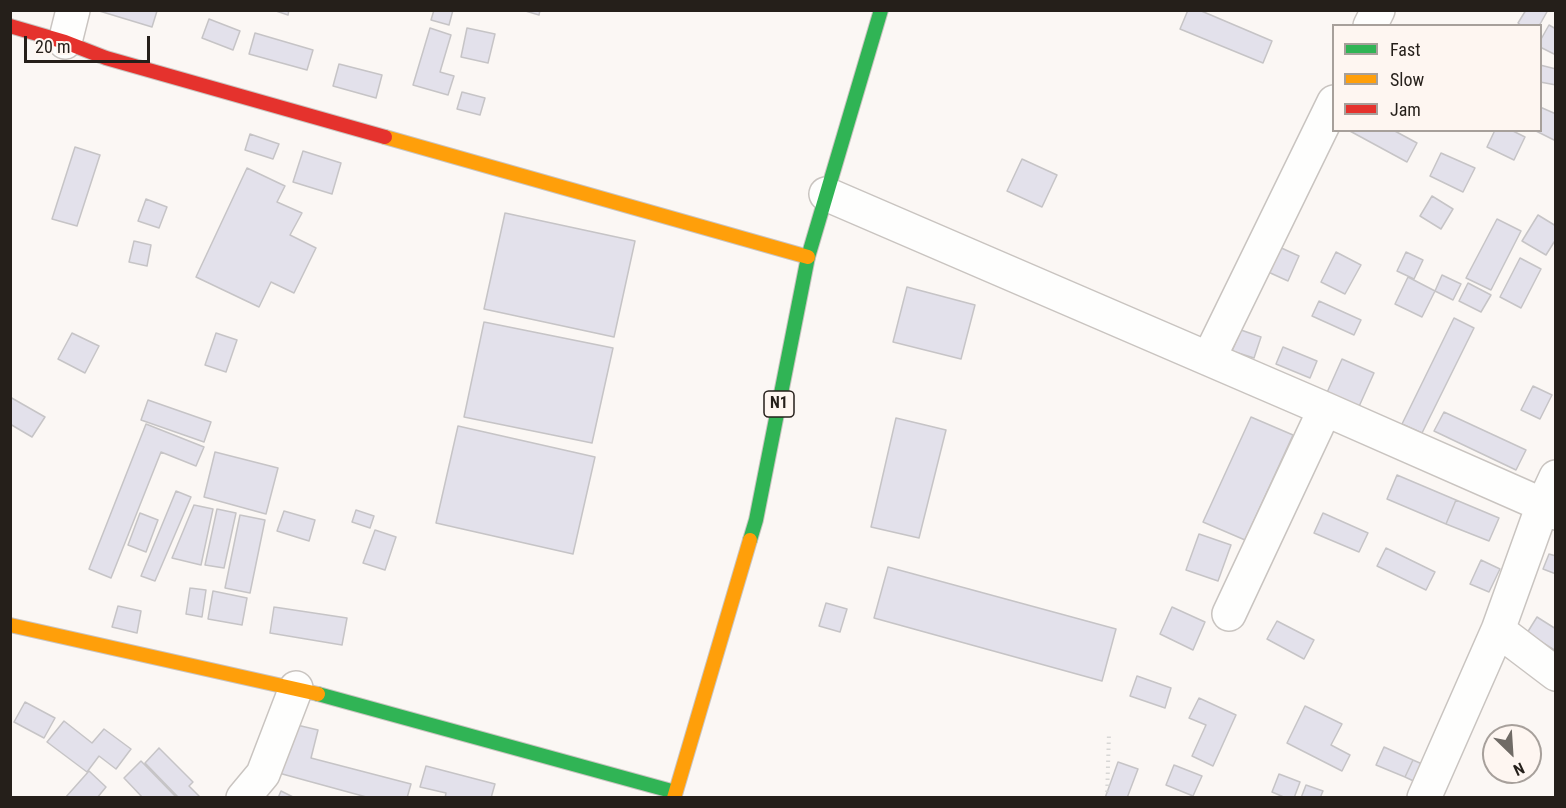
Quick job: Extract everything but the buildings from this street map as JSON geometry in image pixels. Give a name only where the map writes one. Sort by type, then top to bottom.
[{"type":"main road","name":"N1","points":[[674,795],[756,520],[808,257],[881,10]]},
{"type":"main road","points":[[10,26],[65,42],[106,58],[808,257]]},
{"type":"main road","points":[[10,625],[296,688],[674,795]]},
{"type":"street","points":[[65,42],[73,10]]},
{"type":"street","points":[[1371,24],[1378,10]]},
{"type":"street","points":[[1209,358],[1332,106]]},
{"type":"street","points":[[826,194],[1325,409],[1551,498],[1498,630],[1424,798]]},
{"type":"street","points":[[1229,614],[1325,409]]},
{"type":"street","points":[[1498,630],[1556,674]]},
{"type":"street","points":[[243,798],[263,774],[296,688]]},
{"type":"path","points":[[1107,798],[1109,733]]},
{"type":"traffic: fast","points":[[750,540],[756,520],[808,257],[881,10]]},
{"type":"traffic: fast","points":[[318,694],[675,792]]},
{"type":"traffic: slow","points":[[385,137],[808,257]]},
{"type":"traffic: slow","points":[[674,798],[750,540]]},
{"type":"traffic: slow","points":[[10,625],[318,694]]},
{"type":"traffic: jam","points":[[10,26],[65,42],[106,58],[385,137]]}]
